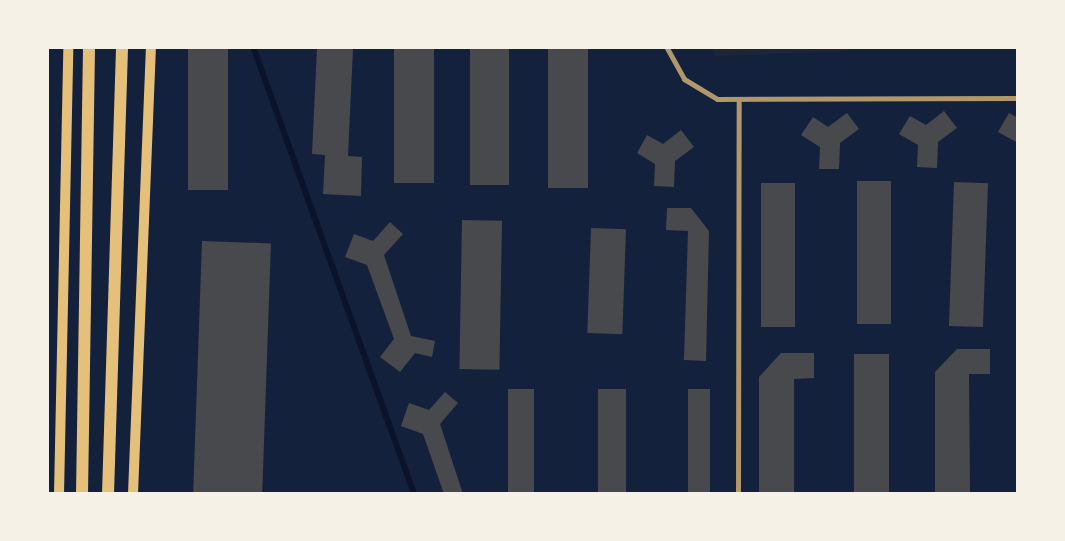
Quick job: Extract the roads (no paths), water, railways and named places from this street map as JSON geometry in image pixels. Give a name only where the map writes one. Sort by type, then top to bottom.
[{"type":"main road","points":[[58,494],[68,48]]},
{"type":"main road","points":[[82,494],[89,48]]},
{"type":"main road","points":[[108,494],[118,122],[122,48]]},
{"type":"main road","points":[[133,494],[151,48]]},
{"type":"street","points":[[667,48],[684,79],[717,99],[1018,98]]},
{"type":"street","points":[[738,494],[739,99]]},
{"type":"waterway","points":[[254,48],[415,494]]}]
